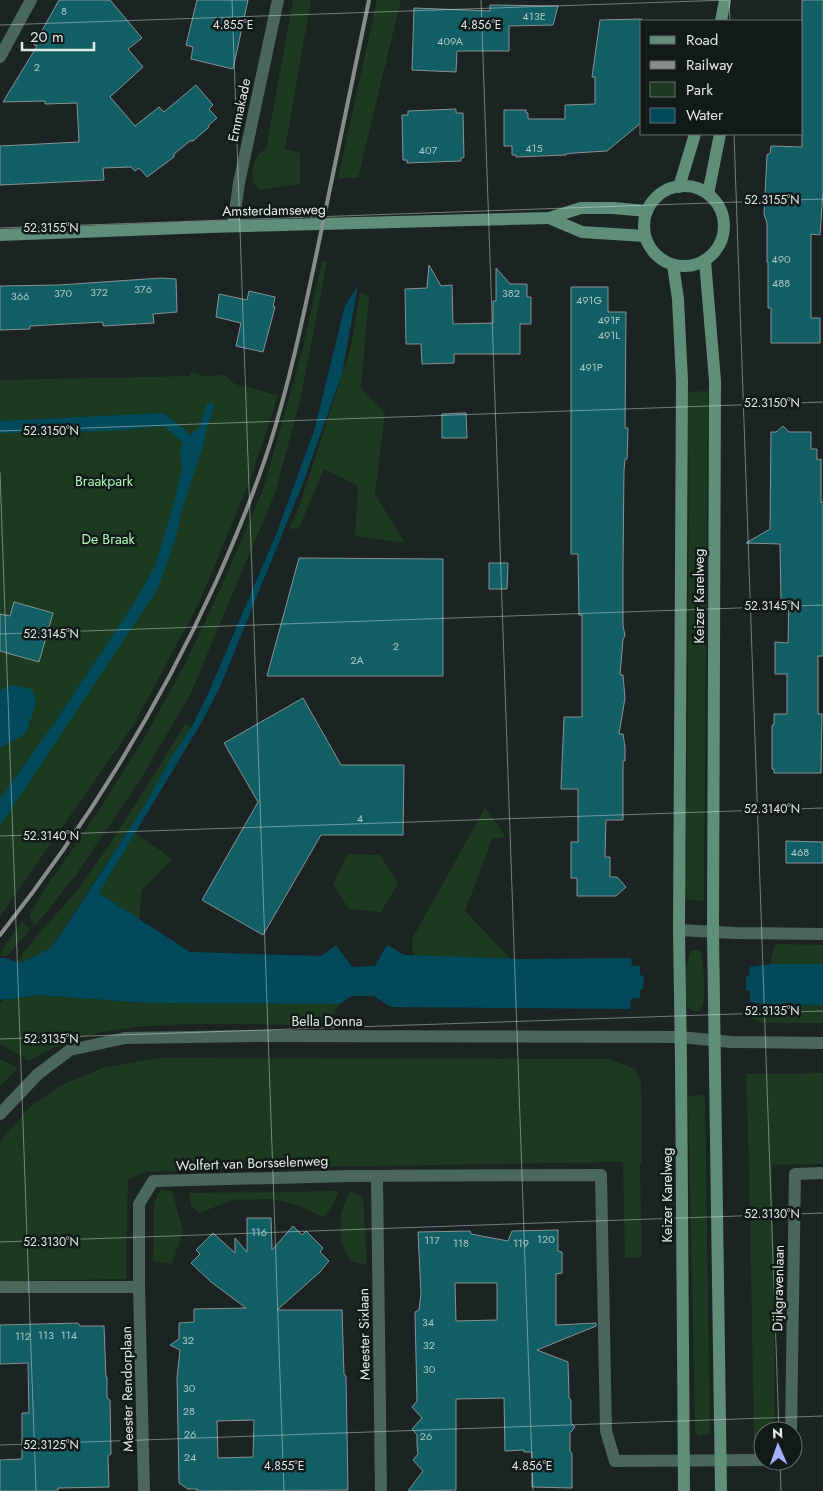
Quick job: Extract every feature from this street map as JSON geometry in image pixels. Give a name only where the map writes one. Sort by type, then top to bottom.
[{"type":"main road","points":[[721,20],[725,2]]},
{"type":"main road","points":[[725,2],[728,20]]},
{"type":"main road","points":[[680,187],[695,135]]},
{"type":"main road","points":[[708,194],[720,135]]},
{"type":"main road","points":[[680,187],[694,188],[708,194],[718,205],[724,220],[723,236],[716,250],[705,261],[690,266],[673,265],[656,255],[645,236],[644,224],[647,211],[660,195],[680,187]]},
{"type":"main road","name":"Amsterdamseweg","points":[[0,235],[233,226],[549,218],[581,208],[647,211]]},
{"type":"main road","name":"Amsterdamseweg","points":[[549,218],[582,232],[645,236]]},
{"type":"main road","name":"Keizer Karelweg","points":[[705,261],[715,381],[714,932],[721,1491]]},
{"type":"main road","name":"Keizer Karelweg","points":[[673,265],[678,299],[682,381],[679,930],[684,1491]]},
{"type":"street","points":[[0,57],[32,0]]},
{"type":"street","name":"Emmakade","points":[[233,226],[241,174],[278,0]]},
{"type":"street","points":[[679,930],[823,934]]},
{"type":"street","name":"Bella Donna","points":[[0,1114],[38,1074],[70,1050],[125,1038],[260,1036],[680,1037],[715,1041],[823,1042]]},
{"type":"street","name":"Dijkgravenlaan","points":[[791,1421],[795,1174],[823,1173]]},
{"type":"street","name":"Wolfert van Borsselenweg","points":[[139,1287],[139,1204],[152,1181],[376,1176],[601,1175],[606,1431],[615,1461],[684,1460]]},
{"type":"street","name":"Meester Sixlaan","points":[[376,1176],[381,1491]]},
{"type":"street","points":[[0,1287],[139,1287]]},
{"type":"street","name":"Meester Rendorplaan","points":[[139,1287],[144,1491]]},
{"type":"street","points":[[684,1460],[753,1460]]},
{"type":"green space","points":[[293,0],[311,0],[285,149],[300,153],[300,184],[259,190],[252,181],[253,167],[258,155],[266,149]]},
{"type":"green space","points":[[377,0],[401,0],[358,178],[338,178]]},
{"type":"green space","points":[[322,261],[327,262],[301,397],[275,493],[190,695],[140,780],[76,875],[35,926],[29,916],[40,896],[97,813],[145,737],[186,662],[223,583],[263,490],[303,348]]},
{"type":"green space","points":[[360,292],[369,296],[361,388],[385,413],[375,494],[405,543],[355,536],[358,486],[324,469],[299,528],[289,529],[299,507],[351,347]]},
{"type":"green space","name":"Braakpark","points":[[191,372],[205,376],[224,375],[235,384],[278,395],[251,478],[199,603],[133,726],[0,916],[0,380],[190,376]]},
{"type":"green space","points":[[708,391],[704,901],[684,899],[688,646],[688,392]]},
{"type":"green space","points":[[186,723],[191,728],[146,803],[50,949],[20,963],[17,962],[32,942],[73,896],[135,805]]},
{"type":"green space","points":[[485,808],[506,837],[492,839],[465,911],[511,959],[413,956],[412,939]]},
{"type":"green space","points":[[135,833],[172,859],[142,890],[139,920],[99,893]]},
{"type":"green space","points":[[348,854],[380,855],[398,883],[381,912],[349,909],[333,884]]},
{"type":"green space","points":[[22,922],[30,930],[7,956],[1,956],[1,951]]},
{"type":"green space","points":[[775,944],[823,945],[823,964],[770,964]]},
{"type":"green space","points":[[691,951],[700,951],[701,955],[704,989],[702,1007],[696,1012],[690,1009],[686,999],[689,955]]},
{"type":"green space","points":[[38,995],[146,1003],[340,1004],[327,1025],[199,1024],[148,1026],[99,1033],[75,1040],[29,1061],[0,1044],[0,1003],[3,1000]]},
{"type":"green space","points":[[763,1004],[823,1005],[823,1023],[762,1023],[750,1017],[747,1007]]},
{"type":"green space","points":[[160,1058],[609,1059],[635,1069],[641,1082],[642,1257],[625,1258],[623,1162],[310,1167],[145,1172],[128,1180],[126,1279],[0,1281],[0,1141],[31,1106],[62,1085],[102,1068]]},
{"type":"green space","points":[[0,1059],[18,1068],[0,1086]]},
{"type":"green space","points":[[823,1073],[823,1164],[772,1165],[775,1421],[754,1421],[746,1074]]},
{"type":"green space","points":[[705,1095],[710,1434],[698,1436],[695,1429],[688,1096]]},
{"type":"green space","points":[[161,1189],[172,1191],[183,1231],[172,1264],[153,1261],[154,1203]]},
{"type":"green space","points":[[339,1191],[332,1207],[323,1217],[297,1205],[273,1199],[232,1200],[200,1213],[191,1206],[189,1193]]},
{"type":"green space","points":[[350,1191],[363,1198],[367,1265],[350,1261],[341,1242],[341,1213]]},
{"type":"water","points":[[358,285],[342,374],[303,483],[220,687],[203,720],[99,893],[190,952],[321,956],[336,945],[352,967],[375,966],[387,945],[405,955],[522,959],[631,958],[632,966],[640,966],[640,975],[644,976],[640,998],[631,999],[630,1009],[391,1007],[374,996],[352,996],[340,1004],[146,1003],[38,995],[0,999],[0,958],[20,963],[50,949],[146,803],[169,761],[191,728],[208,694],[277,532],[314,431],[345,306]]},
{"type":"water","points":[[163,413],[190,435],[201,426],[205,414],[209,418],[203,446],[182,509],[175,541],[157,590],[0,826],[0,799],[55,722],[134,603],[155,566],[174,503],[182,467],[180,449],[183,443],[164,426],[111,431],[0,433],[0,421]]},
{"type":"water","points":[[10,685],[32,689],[36,703],[26,733],[0,748],[0,691]]},
{"type":"water","points":[[770,964],[823,964],[823,1005],[750,1002],[750,991],[746,990],[746,977],[749,976],[750,967]]},
{"type":"building","points":[[59,0],[110,0],[142,38],[128,49],[143,67],[110,97],[135,126],[159,107],[164,112],[196,85],[213,105],[209,109],[217,118],[208,128],[147,177],[139,168],[135,171],[131,167],[103,168],[104,180],[0,185],[0,146],[79,142],[77,103],[45,104],[45,101],[3,102],[37,46],[34,45]]},
{"type":"building","points":[[197,0],[248,0],[233,69],[191,59],[193,47],[186,45]]},
{"type":"building","points":[[802,0],[823,0],[823,192],[820,235],[811,234],[811,318],[820,318],[820,343],[771,343],[771,308],[768,308],[767,223],[764,214],[767,155],[770,153],[771,146],[802,147]]},
{"type":"building","points":[[490,5],[558,6],[553,25],[509,26],[509,51],[457,51],[456,72],[412,70],[414,8],[490,11]]},
{"type":"building","points":[[642,19],[640,20],[640,124],[607,151],[566,155],[516,157],[516,155],[512,155],[512,146],[504,146],[504,110],[526,110],[528,119],[565,119],[565,105],[595,104],[595,77],[592,77],[600,20]]},
{"type":"building","points":[[456,109],[456,113],[463,113],[464,157],[461,158],[461,161],[407,163],[407,160],[403,160],[402,115],[408,115],[408,111]]},
{"type":"building","points":[[429,265],[441,286],[452,285],[453,324],[493,323],[493,301],[496,301],[496,268],[510,284],[527,284],[527,297],[531,297],[531,324],[520,324],[520,354],[454,354],[454,363],[422,364],[421,344],[406,344],[405,289],[427,288]]},
{"type":"building","points":[[161,278],[176,279],[177,312],[153,314],[154,323],[103,326],[103,322],[30,326],[30,329],[0,330],[0,286],[59,285]]},
{"type":"building","points":[[571,287],[608,287],[608,312],[626,312],[625,428],[628,428],[627,459],[625,459],[624,470],[623,625],[625,636],[623,639],[620,675],[623,675],[625,698],[619,734],[623,734],[625,747],[625,761],[623,761],[623,820],[606,820],[605,857],[610,857],[610,877],[617,877],[626,887],[616,896],[577,896],[577,878],[571,878],[571,842],[578,842],[578,789],[561,789],[564,717],[582,717],[582,615],[579,615],[578,554],[571,554]]},
{"type":"building","points":[[249,291],[275,297],[273,307],[275,307],[263,352],[236,346],[241,323],[216,317],[219,294],[247,300]]},
{"type":"building","points":[[466,413],[467,438],[442,438],[442,414]]},
{"type":"building","points":[[783,426],[789,432],[811,432],[811,449],[817,449],[817,460],[821,459],[821,502],[823,502],[823,656],[818,656],[818,714],[822,714],[821,773],[774,773],[774,769],[772,769],[772,725],[774,725],[774,714],[787,714],[787,674],[775,674],[775,642],[788,643],[789,599],[781,599],[780,544],[746,543],[770,529],[771,432],[776,432]]},
{"type":"building","points":[[299,558],[443,559],[443,676],[267,676]]},
{"type":"building","points":[[489,563],[508,563],[507,589],[489,589]]},
{"type":"building","points":[[14,602],[53,613],[39,662],[0,651],[0,614],[10,616]]},
{"type":"building","points":[[303,698],[341,765],[404,765],[403,835],[321,835],[263,935],[202,900],[258,802],[224,743]]},
{"type":"building","points":[[786,841],[823,842],[823,863],[786,863]]},
{"type":"building","points":[[247,1218],[271,1218],[272,1250],[293,1226],[302,1235],[306,1231],[323,1248],[320,1252],[329,1261],[320,1272],[277,1310],[342,1310],[344,1374],[346,1376],[348,1490],[197,1491],[197,1489],[188,1489],[179,1483],[177,1378],[180,1350],[170,1345],[179,1339],[179,1323],[194,1322],[194,1309],[246,1308],[211,1282],[191,1263],[200,1254],[196,1250],[213,1233],[235,1253],[235,1238],[247,1252]],"holes":[[[254,1420],[253,1457],[218,1458],[217,1421]]]},
{"type":"building","points":[[558,1230],[558,1251],[562,1252],[562,1273],[556,1274],[556,1325],[596,1323],[596,1326],[537,1350],[568,1362],[571,1423],[575,1427],[570,1433],[572,1488],[532,1487],[532,1452],[524,1452],[524,1450],[505,1451],[504,1398],[456,1399],[456,1490],[408,1491],[423,1471],[413,1460],[418,1454],[417,1435],[412,1429],[422,1418],[412,1407],[417,1401],[415,1312],[419,1310],[421,1294],[418,1232],[470,1231],[471,1234],[508,1241],[512,1231]],"holes":[[[455,1283],[497,1283],[497,1320],[456,1321]]]},
{"type":"building","points":[[78,1323],[80,1326],[104,1326],[107,1398],[110,1400],[111,1454],[108,1456],[109,1487],[58,1488],[58,1491],[0,1491],[0,1460],[22,1459],[22,1413],[29,1413],[28,1363],[0,1364],[0,1325]]},
{"type":"waterway","points":[[204,424],[210,407]]},
{"type":"railway","points":[[0,935],[62,852],[119,765],[145,721],[194,629],[245,514],[270,444],[295,353],[369,0]]},
{"type":"park label","name":"De Braak","points":[[108,539]]}]
